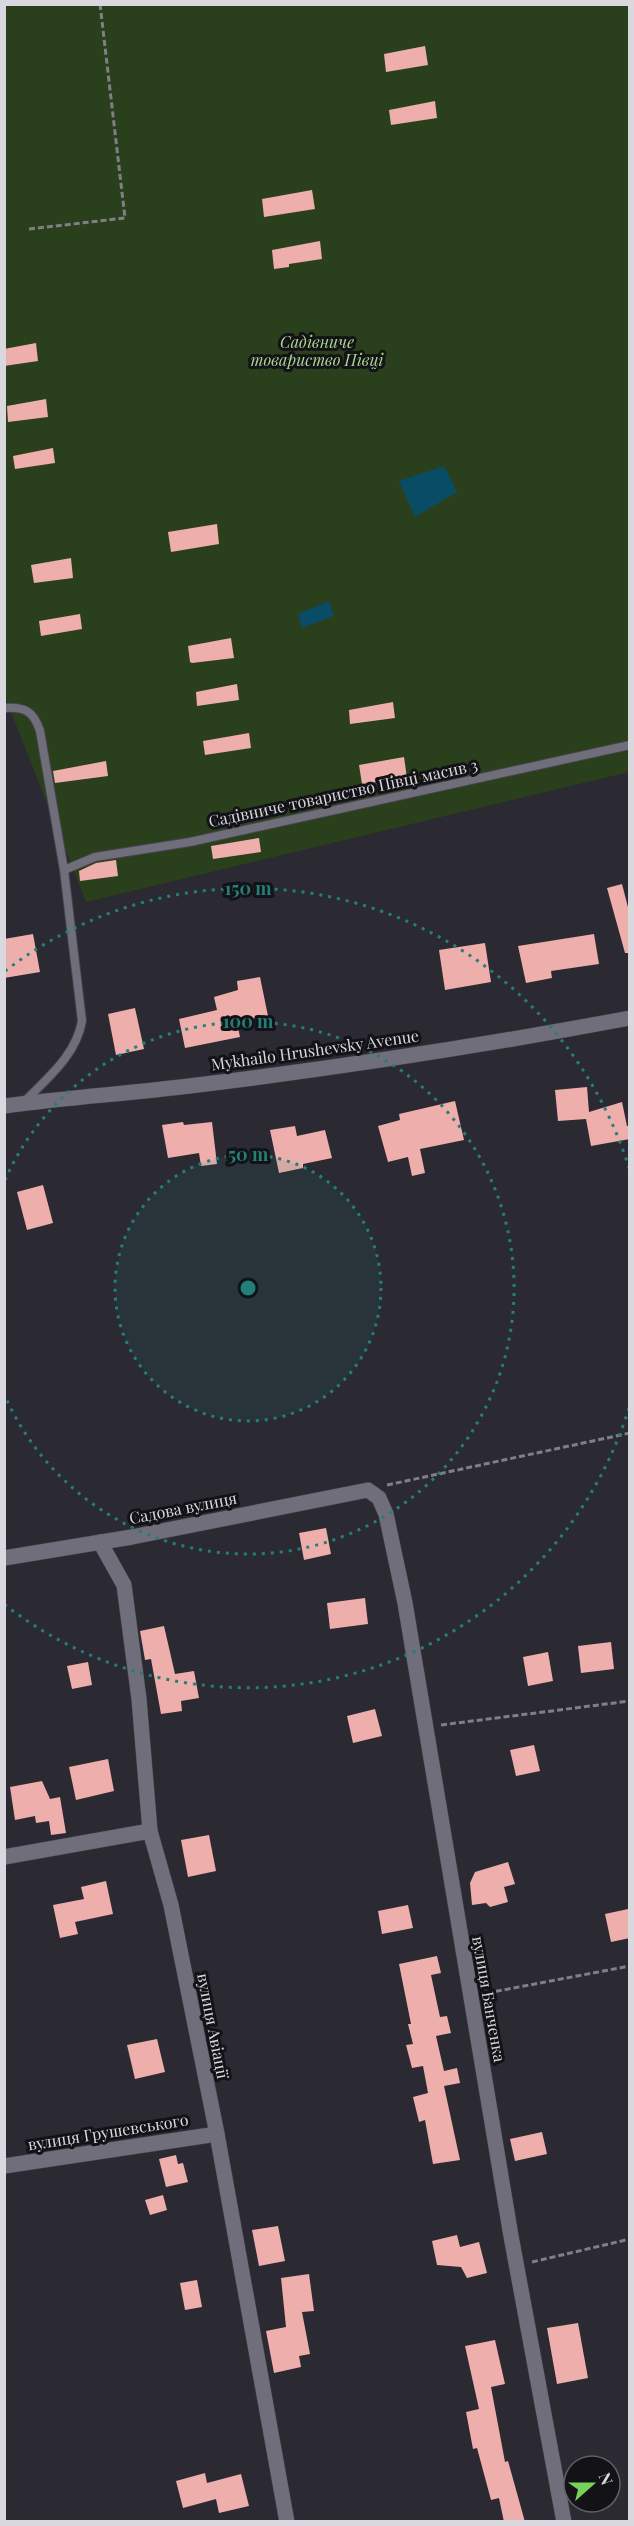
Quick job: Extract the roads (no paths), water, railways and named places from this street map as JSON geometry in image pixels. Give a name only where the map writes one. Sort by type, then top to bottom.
[{"type":"street","name":"Mykhailo Hrushevsky Avenue","points":[[4,1106],[180,1087],[365,1062],[502,1042],[630,1017]]},
{"type":"street","name":"Садова вулиця","points":[[4,1558],[100,1542],[368,1490]]},
{"type":"street","name":"вулиця Банченка","points":[[368,1490],[379,1498],[386,1514],[427,1726],[516,2265],[564,2522]]},
{"type":"street","name":"вулиця Авіації","points":[[100,1542],[123,1585],[139,1699],[150,1831],[171,1905],[217,2134],[287,2522]]},
{"type":"street","points":[[4,1857],[150,1831]]},
{"type":"street","name":"вулиця Грушевського","points":[[4,2166],[217,2134]]},
{"type":"lane","points":[[4,708],[26,709],[36,718],[46,760],[64,870],[82,1021],[79,1037],[71,1052],[22,1104]]},
{"type":"lane","name":"Садівниче товариство Півці масив 3","points":[[64,870],[95,857],[190,842],[630,745]]},
{"type":"water","points":[[444,466],[457,492],[415,517],[399,481]]},
{"type":"water","points":[[329,601],[334,616],[302,628],[298,614]]},
{"type":"park label","name":"Садівниче товариство Півці","points":[[317,351]]}]
